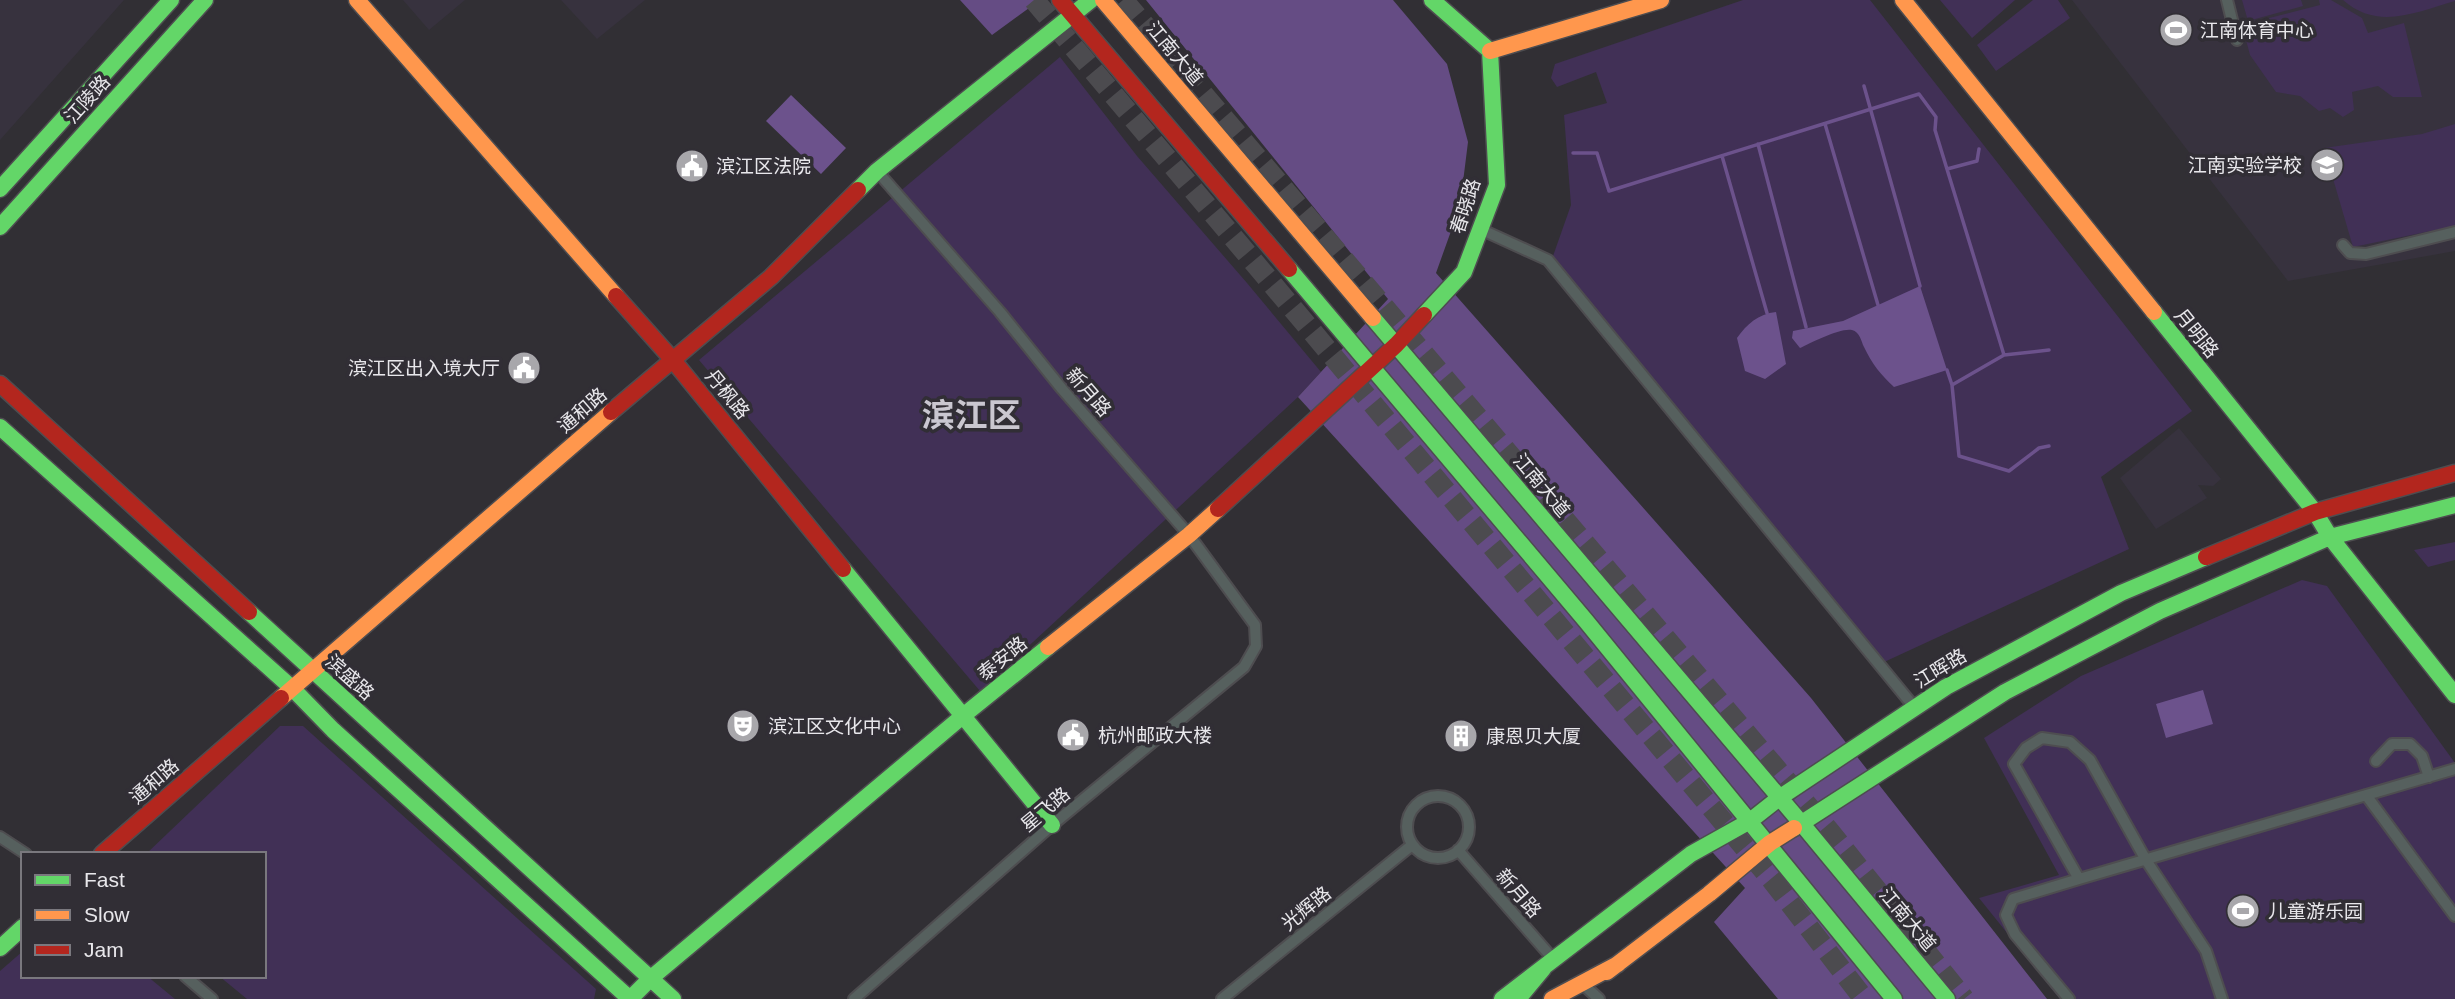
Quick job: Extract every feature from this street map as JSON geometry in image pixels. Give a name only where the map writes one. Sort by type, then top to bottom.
[{"type":"main road","name":"江陵路","points":[[0,189],[171,0]]},
{"type":"main road","name":"江陵路","points":[[0,227],[205,0]]},
{"type":"main road","name":"丹枫路","points":[[358,0],[672,359],[1052,825]]},
{"type":"main road","points":[[1060,0],[1372,367],[1770,843],[1894,999]]},
{"type":"main road","name":"通和路","points":[[104,852],[672,359],[771,277],[877,171],[1091,0]]},
{"type":"main road","name":"江南大道","points":[[1103,0],[1802,824],[1947,999]]},
{"type":"main road","points":[[1432,0],[1490,51],[1661,0]]},
{"type":"main road","name":"月明路","points":[[1903,0],[2315,512],[2330,537],[2455,695]]},
{"type":"main road","name":"春晓路","points":[[1396,345],[1464,272],[1497,185],[1490,51]]},
{"type":"main road","name":"泰安路","points":[[630,999],[651,978],[964,715],[1189,535],[1396,345]]},
{"type":"main road","name":"滨盛路","points":[[0,384],[673,999]]},
{"type":"main road","points":[[0,427],[293,689],[333,730],[630,999]]},
{"type":"main road","name":"江晖路","points":[[1502,999],[1690,854],[1750,821],[1779,798],[1946,687],[2121,593],[2315,512],[2455,474]]},
{"type":"main road","points":[[1571,999],[1709,894],[1770,843],[2005,692],[2160,611],[2330,537],[2455,505]]},
{"type":"main road","points":[[0,948],[21,929]]},
{"type":"main road","points":[[1552,999],[1618,964]]},
{"type":"main road","points":[[1518,999],[1549,965]]},
{"type":"street","points":[[2227,0],[2237,40]]},
{"type":"street","name":"新月路","points":[[877,171],[1189,535],[1255,625],[1256,646]]},
{"type":"street","points":[[1480,229],[1548,260],[1915,708]]},
{"type":"street","points":[[2343,245],[2350,253],[2366,254],[2455,232]]},
{"type":"street","name":"星飞路","points":[[854,999],[1052,825],[1244,667],[1256,646]]},
{"type":"street","points":[[2078,879],[2014,764],[2026,748],[2042,738],[2070,742],[2090,760],[2146,860],[2206,951],[2222,999]]},
{"type":"street","points":[[2376,761],[2392,744],[2410,744],[2423,755],[2429,777]]},
{"type":"street","points":[[2069,999],[2015,934],[2006,915],[2013,899],[2455,769]]},
{"type":"street","points":[[2366,795],[2455,916]]},
{"type":"street","points":[[1434,796],[1445,796],[1462,807],[1467,815],[1469,835],[1465,844],[1450,857],[1429,858],[1419,853],[1412,845],[1407,824],[1415,805],[1434,796]]},
{"type":"street","points":[[0,837],[23,852]]},
{"type":"street","name":"光辉路","points":[[1222,999],[1412,845]]},
{"type":"street","name":"新月路","points":[[1458,850],[1549,965]]},
{"type":"street","points":[[187,978],[212,999]]},
{"type":"street","points":[[1587,988],[1600,999]]},
{"type":"shaded area","points":[[0,0],[124,0],[0,140]]},
{"type":"shaded area","points":[[403,0],[465,0],[429,30]]},
{"type":"shaded area","points":[[561,0],[645,0],[597,39]]},
{"type":"shaded area","points":[[960,0],[1040,0],[992,35]]},
{"type":"shaded area","points":[[1146,0],[1393,0],[1447,64],[1468,142],[1460,206],[1436,273],[1811,698],[2047,999],[1778,999],[1714,922],[1745,888],[1298,397],[1388,299]]},
{"type":"shaded area","points":[[1743,0],[1870,0],[2192,411],[2101,477],[2129,549],[1882,663],[1553,256],[1571,205],[1564,115],[1607,103],[1596,72],[1557,87],[1551,78],[1555,64]]},
{"type":"shaded area","points":[[1940,0],[2015,0],[1972,38]]},
{"type":"shaded area","points":[[2033,0],[2058,0],[2070,18],[1996,71],[1977,45]]},
{"type":"shaded area","name":"江南实验学校","points":[[2072,0],[2455,0],[2455,251],[2288,281]]},
{"type":"shaded area","points":[[2242,0],[2301,0],[2303,6],[2248,21]]},
{"type":"shaded area","points":[[2319,0],[2331,0],[2362,18],[2368,33],[2404,23],[2422,97],[2393,97],[2378,86],[2352,92],[2354,110],[2343,117],[2330,108],[2319,111],[2300,96],[2276,92],[2250,55],[2242,25],[2320,5]]},
{"type":"shaded area","points":[[2343,0],[2455,1],[2412,14],[2384,17],[2370,15]]},
{"type":"shaded area","points":[[1060,57],[1137,156],[1321,372],[1298,397],[980,691],[699,360]]},
{"type":"shaded area","points":[[791,95],[846,148],[821,174],[766,121]]},
{"type":"shaded area","points":[[2455,124],[2455,226],[2353,247],[2324,148],[2422,134]]},
{"type":"shaded area","points":[[1920,286],[1947,370],[1894,387],[1874,364],[1855,331],[1834,333],[1800,348],[1792,338],[1793,331],[1843,321]]},
{"type":"shaded area","points":[[1776,312],[1786,364],[1765,379],[1745,371],[1737,338],[1754,320]]},
{"type":"shaded area","points":[[2179,428],[2221,479],[2213,486],[2198,485],[2207,498],[2156,529],[2120,478]]},
{"type":"shaded area","points":[[2455,542],[2455,560],[2428,567],[2414,550]]},
{"type":"shaded area","points":[[2302,580],[2327,586],[2455,763],[2455,999],[2060,999],[1979,898],[2059,875],[1984,738],[2081,676]]},
{"type":"shaded area","points":[[2203,690],[2213,724],[2166,738],[2156,704]]},
{"type":"shaded area","points":[[280,726],[303,726],[596,989],[594,999],[247,999],[221,978],[266,978],[266,852],[148,852]]},
{"type":"shaded area","points":[[21,953],[21,978],[149,978],[175,999],[0,999],[0,971]]},
{"type":"waterway","points":[[1864,86],[1920,286]]},
{"type":"waterway","points":[[1573,153],[1597,153],[1609,191],[1919,94],[1936,117],[1935,130],[2004,355]]},
{"type":"waterway","points":[[1825,124],[1878,305]]},
{"type":"waterway","points":[[1758,144],[1806,327]]},
{"type":"waterway","points":[[1947,169],[1977,161],[1979,149]]},
{"type":"waterway","points":[[1722,156],[1767,313]]},
{"type":"waterway","points":[[1947,370],[1952,385],[2004,355],[2049,350]]},
{"type":"waterway","points":[[1952,385],[1959,456],[2009,471],[2039,448],[2049,446]]},
{"type":"tunnel","points":[[1034,0],[1772,880],[1864,999]]},
{"type":"tunnel","points":[[1123,0],[1830,832],[1964,999]]},
{"type":"traffic: fast","points":[[0,189],[171,0]]},
{"type":"traffic: fast","points":[[0,227],[205,0]]},
{"type":"traffic: fast","points":[[858,190],[877,171],[1091,0]]},
{"type":"traffic: fast","points":[[1424,315],[1464,272],[1497,185],[1490,51],[1432,0]]},
{"type":"traffic: fast","points":[[1289,269],[1586,621],[1894,999]]},
{"type":"traffic: fast","points":[[2154,312],[2315,512],[2330,537],[2455,695]]},
{"type":"traffic: fast","points":[[1373,318],[1947,999]]},
{"type":"traffic: fast","points":[[0,427],[293,689],[333,730],[630,999]]},
{"type":"traffic: fast","points":[[1794,828],[2005,692],[2160,611],[2330,537],[2455,505]]},
{"type":"traffic: fast","points":[[1502,999],[1691,854],[1750,821],[1779,798],[1946,687],[2121,593],[2206,557]]},
{"type":"traffic: fast","points":[[843,569],[1052,825]]},
{"type":"traffic: fast","points":[[249,612],[673,999]]},
{"type":"traffic: fast","points":[[630,999],[651,978],[1048,647]]},
{"type":"traffic: fast","points":[[0,948],[21,929]]},
{"type":"traffic: fast","points":[[1518,999],[1543,969]]},
{"type":"traffic: slow","points":[[357,0],[616,296]]},
{"type":"traffic: slow","points":[[1103,0],[1373,318]]},
{"type":"traffic: slow","points":[[1490,51],[1661,0]]},
{"type":"traffic: slow","points":[[1903,0],[2154,312]]},
{"type":"traffic: slow","points":[[281,698],[611,412]]},
{"type":"traffic: slow","points":[[1048,647],[1218,509]]},
{"type":"traffic: slow","points":[[1607,972],[1709,894],[1770,843],[1794,828]]},
{"type":"traffic: slow","points":[[1552,999],[1618,964]]},
{"type":"traffic: jam","points":[[1060,0],[1289,269]]},
{"type":"traffic: jam","points":[[611,412],[771,277],[858,190]]},
{"type":"traffic: jam","points":[[616,296],[672,359],[843,569]]},
{"type":"traffic: jam","points":[[1218,509],[1396,345],[1424,315]]},
{"type":"traffic: jam","points":[[0,384],[249,612]]},
{"type":"traffic: jam","points":[[2206,557],[2315,512],[2455,473]]},
{"type":"traffic: jam","points":[[104,852],[281,698]]},
{"type":"place","name":"江南体育中心","points":[[2176,30]]},
{"type":"place","name":"江南实验学校","points":[[2327,165]]},
{"type":"place","name":"滨江区法院","points":[[692,166]]},
{"type":"place","name":"滨江区出入境大厅","points":[[524,368]]},
{"type":"place","name":"滨江区文化中心","points":[[743,726]]},
{"type":"place","name":"杭州邮政大楼","points":[[1073,735]]},
{"type":"place","name":"康恩贝大厦","points":[[1461,736]]},
{"type":"place","name":"儿童游乐园","points":[[2243,911]]},
{"type":"district","name":"滨江区","points":[[971,415]]}]
